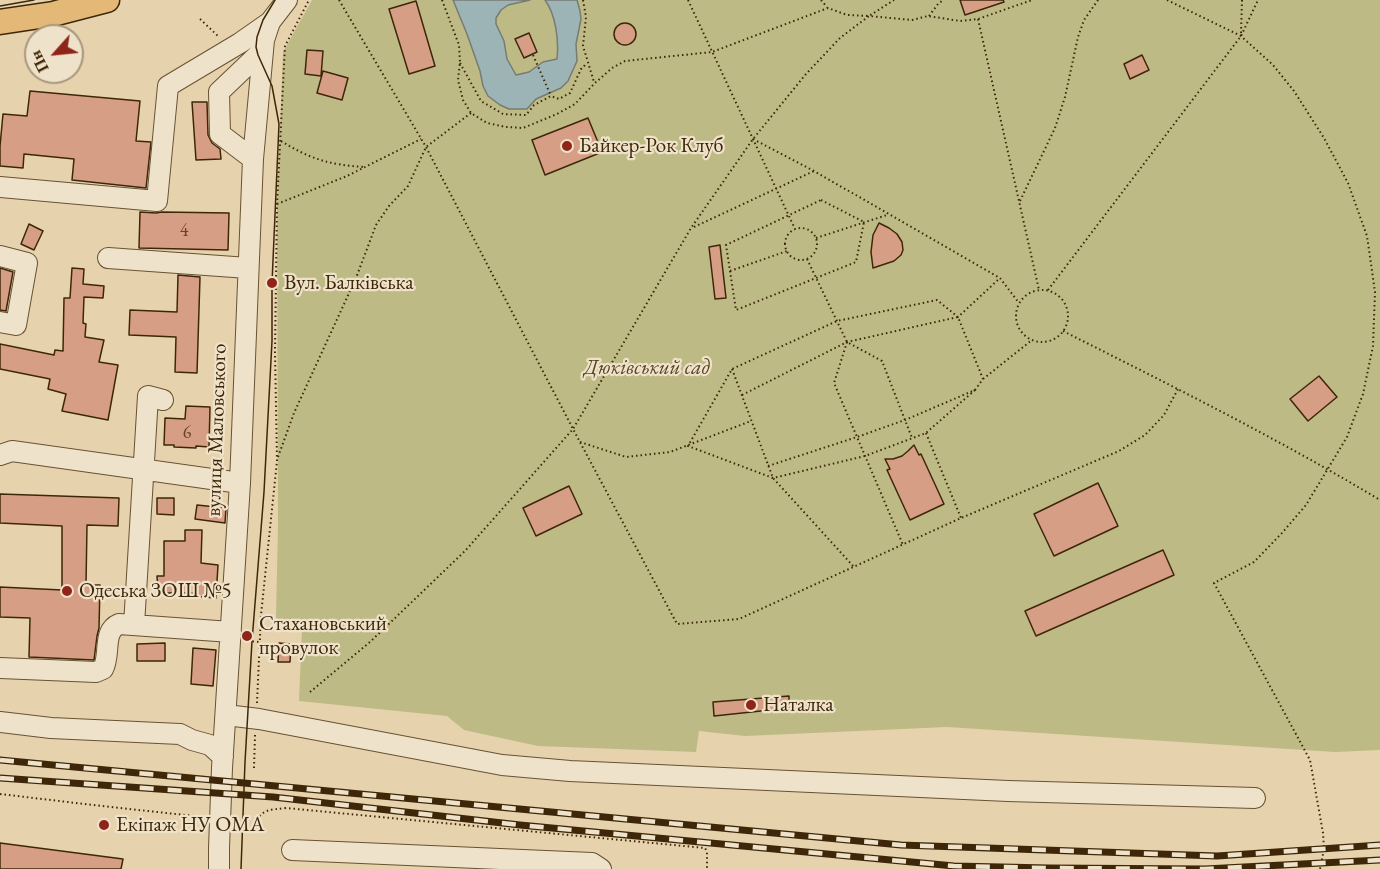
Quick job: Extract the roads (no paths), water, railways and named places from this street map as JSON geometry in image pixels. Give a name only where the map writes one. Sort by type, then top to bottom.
[{"type":"main road","points":[[0,22],[53,14],[107,0]]},
{"type":"street","name":"вулиця Маловського","points":[[219,869],[223,757],[240,483],[253,159],[264,40],[270,22],[287,0]]},
{"type":"street","points":[[0,187],[157,201],[168,86],[270,22]]},
{"type":"street","points":[[253,159],[220,134],[219,92],[262,51]]},
{"type":"street","points":[[0,256],[27,263],[16,325],[0,322]]},
{"type":"street","points":[[108,258],[248,268]]},
{"type":"street","points":[[134,625],[148,396],[163,400]]},
{"type":"street","points":[[0,455],[12,451],[240,483]]},
{"type":"street","points":[[0,668],[96,672],[103,669],[106,664],[109,633],[113,626],[119,624],[231,632]]},
{"type":"street","points":[[226,715],[502,765],[570,771],[1008,791],[1255,798]]},
{"type":"street","points":[[0,722],[51,728],[180,734],[210,745],[223,757]]},
{"type":"street","points":[[292,850],[592,863],[601,869]]},
{"type":"water","points":[[453,0],[530,0],[508,5],[496,18],[507,59],[516,75],[529,72],[543,62],[557,59],[556,28],[545,0],[577,0],[581,19],[576,44],[577,61],[568,81],[561,88],[536,99],[527,109],[509,109],[500,105],[488,96],[483,86],[480,71]]},
{"type":"tram line","points":[[0,6],[34,0]]},
{"type":"tram line","points":[[241,869],[252,641],[264,492],[272,341],[272,283],[279,124],[272,86],[256,47],[263,20],[275,0]]},
{"type":"railway","points":[[0,760],[901,845],[1217,856],[1380,845]]},
{"type":"railway","points":[[0,778],[273,797],[520,825],[954,866],[1205,869],[1380,860]]},
{"type":"place","name":"Байкер-Рок Клуб","points":[[567,146]]},
{"type":"place","name":"Вул. Балківська","points":[[272,283]]},
{"type":"place","name":"Одеська ЗОШ №5","points":[[67,591]]},
{"type":"place","name":"Стахановський провулок","points":[[247,636]]},
{"type":"place","name":"Наталка","points":[[751,705]]},
{"type":"place","name":"Екіпаж НУ ОМА","points":[[104,825]]},
{"type":"park label","name":"Дюківський сад","points":[[647,368]]}]
